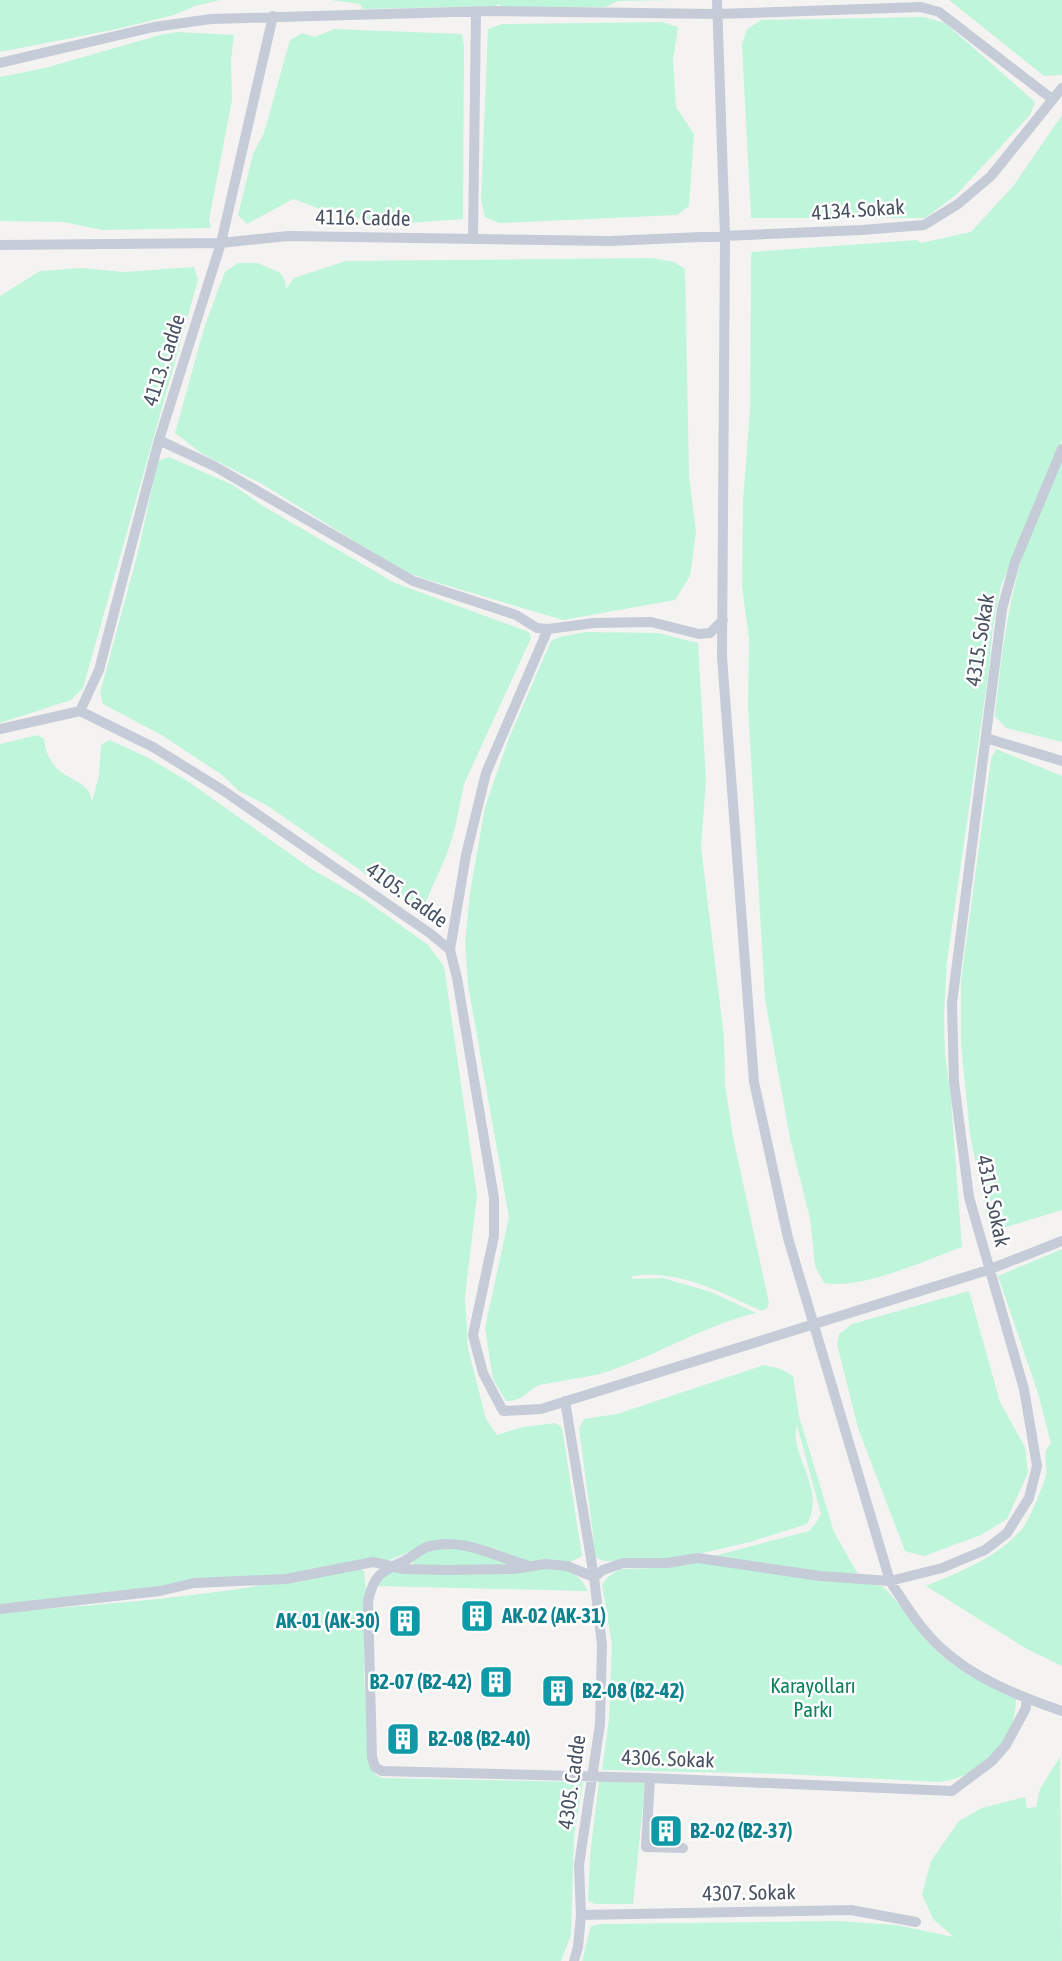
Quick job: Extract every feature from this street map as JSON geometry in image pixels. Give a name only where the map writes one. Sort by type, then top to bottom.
[{"type":"street","points":[[717,0],[725,237],[722,657],[754,1082],[788,1238],[890,1581],[914,1618],[939,1646],[988,1682],[1062,1711]]},
{"type":"street","points":[[938,0],[939,12]]},
{"type":"street","points":[[0,63],[154,27],[211,19],[476,12],[717,14],[921,7],[939,12],[1052,99]]},
{"type":"street","points":[[473,239],[476,12]]},
{"type":"street","name":"4113. Cadde","points":[[80,711],[99,670],[159,440],[221,243],[273,16]]},
{"type":"street","name":"4134. Sokak","points":[[725,237],[924,225],[958,204],[991,176],[1062,88]]},
{"type":"street","name":"4116. Cadde","points":[[0,245],[221,243],[288,236],[610,241],[725,237]]},
{"type":"street","points":[[159,440],[214,466],[412,581],[516,615],[537,628],[651,622],[699,634],[710,633],[723,620]]},
{"type":"street","name":"4315. Sokak","points":[[594,1577],[603,1570],[622,1563],[667,1563],[698,1558],[820,1576],[890,1581],[942,1568],[985,1550],[1007,1533],[1029,1498],[1037,1466],[1024,1389],[969,1197],[954,1082],[952,1003],[1002,609],[1015,562],[1062,449]]},
{"type":"street","points":[[450,950],[466,855],[486,773],[548,629]]},
{"type":"street","points":[[0,729],[80,711]]},
{"type":"street","name":"4105. Cadde","points":[[80,711],[153,747],[224,791],[431,934],[450,950],[494,1198],[494,1237],[472,1335],[483,1373],[503,1411],[541,1409],[565,1401]]},
{"type":"street","points":[[986,738],[1062,761]]},
{"type":"street","points":[[565,1401],[988,1270],[1062,1241]]},
{"type":"street","name":"4305. Cadde","points":[[565,1401],[594,1577],[602,1645],[600,1724],[579,1865],[581,1915],[574,1961]]},
{"type":"street","points":[[392,1566],[426,1547],[444,1545],[470,1546],[530,1566]]},
{"type":"street","points":[[0,1609],[160,1591],[194,1583],[286,1579],[373,1562],[404,1569],[445,1570],[514,1569],[545,1564],[567,1566],[594,1577]]},
{"type":"street","name":"4306. Sokak","points":[[392,1566],[380,1573],[372,1583],[368,1602],[372,1757],[375,1767],[382,1771],[650,1777],[952,1791],[992,1760],[1006,1745],[1026,1708],[1026,1699]]},
{"type":"street","points":[[650,1777],[646,1847],[683,1848]]},
{"type":"street","name":"4307. Sokak","points":[[581,1915],[851,1910],[916,1922]]},
{"type":"green space","points":[[0,0],[220,0],[117,29],[0,52]]},
{"type":"green space","points":[[331,0],[675,0],[618,1],[605,7],[502,7],[499,4],[363,9],[360,4]]},
{"type":"green space","points":[[949,0],[1062,0],[1062,75],[1044,76]]},
{"type":"green space","points":[[924,17],[945,23],[1035,102],[1030,115],[956,195],[925,218],[751,218],[742,45],[747,29],[761,20]]},
{"type":"green space","points":[[662,22],[678,27],[673,60],[676,107],[694,134],[689,206],[677,215],[500,223],[485,217],[481,200],[488,29],[502,24]]},
{"type":"green space","points":[[335,29],[462,34],[463,219],[394,224],[337,215],[293,199],[247,224],[238,215],[253,154],[264,133],[290,40],[302,33],[315,37]]},
{"type":"green space","points":[[177,32],[234,35],[231,60],[232,100],[209,220],[211,228],[103,230],[63,222],[0,221],[0,77],[45,68]]},
{"type":"green space","points":[[1062,115],[1062,440],[1001,586],[993,626],[947,961],[945,1054],[962,1247],[875,1278],[839,1284],[824,1283],[815,1266],[810,1218],[790,1138],[765,999],[748,707],[749,639],[742,586],[743,501],[750,410],[752,252],[917,240],[921,243],[971,232],[1014,185]]},
{"type":"green space","points":[[652,258],[674,262],[685,269],[689,476],[696,532],[690,576],[675,600],[563,620],[425,579],[403,571],[262,484],[201,453],[175,433],[205,325],[225,272],[238,263],[257,263],[279,272],[285,280],[286,289],[294,278],[346,261]]},
{"type":"green space","points":[[194,267],[198,280],[83,688],[71,700],[0,723],[0,296],[40,271],[82,268],[123,272]]},
{"type":"green space","points":[[1062,456],[1062,742],[1006,728],[995,716],[1003,648],[1016,580],[1033,526]]},
{"type":"green space","points":[[169,457],[233,485],[263,506],[395,583],[529,632],[531,638],[464,784],[447,854],[423,908],[413,907],[268,806],[239,791],[222,775],[163,736],[103,704],[100,693],[138,552],[158,461]]},
{"type":"green space","points":[[585,632],[658,633],[698,643],[706,780],[701,847],[724,1037],[725,1084],[733,1137],[769,1303],[762,1311],[684,1279],[633,1276],[631,1278],[634,1279],[663,1278],[711,1292],[756,1313],[719,1325],[609,1371],[540,1385],[517,1399],[506,1401],[493,1379],[485,1328],[509,1217],[468,985],[465,942],[470,893],[485,807],[509,738],[551,641]]},
{"type":"green space","points":[[38,735],[44,739],[47,753],[54,765],[87,789],[92,802],[99,775],[101,745],[109,740],[147,757],[189,782],[313,870],[364,899],[428,945],[444,966],[477,1195],[465,1297],[468,1348],[486,1419],[497,1435],[523,1427],[556,1423],[562,1428],[582,1556],[568,1563],[519,1560],[493,1548],[454,1541],[429,1544],[389,1560],[370,1559],[304,1573],[122,1595],[0,1606],[0,744]]},
{"type":"green space","points":[[996,749],[1062,776],[1062,1210],[990,1232],[970,1135],[961,1043],[961,980],[991,759]]},
{"type":"green space","points":[[1062,1249],[1062,1666],[1027,1649],[926,1586],[977,1563],[1001,1548],[1022,1529],[1039,1494],[1046,1474],[1046,1451],[1051,1444],[1038,1393],[998,1276]]},
{"type":"green space","points":[[969,1291],[1000,1402],[1025,1447],[1028,1473],[1007,1519],[981,1535],[924,1556],[905,1551],[858,1428],[837,1344],[839,1334],[852,1324]]},
{"type":"green space","points":[[764,1365],[781,1369],[793,1376],[799,1416],[834,1532],[859,1576],[808,1572],[714,1556],[809,1531],[816,1523],[821,1514],[797,1425],[798,1448],[813,1497],[807,1524],[750,1542],[677,1559],[605,1561],[594,1557],[579,1429],[584,1419],[617,1414]]},
{"type":"green space","points":[[433,1547],[462,1547],[513,1565],[412,1565],[417,1554]]},
{"type":"green space","name":"Karayolları Parkı","points":[[703,1562],[882,1586],[924,1638],[944,1658],[1016,1699],[1010,1730],[1003,1743],[982,1765],[969,1773],[939,1782],[785,1774],[602,1770],[609,1719],[612,1644],[602,1585],[620,1569],[657,1568]]},
{"type":"green space","points":[[357,1567],[364,1571],[366,1590],[364,1675],[369,1764],[375,1774],[382,1778],[583,1782],[574,1836],[571,1935],[561,1961],[0,1961],[0,1612],[224,1591]]},
{"type":"green space","points":[[538,1568],[568,1571],[583,1583],[588,1591],[376,1586],[386,1574],[393,1572]]},
{"type":"green space","points":[[1060,1757],[1062,1961],[582,1961],[591,1926],[602,1924],[838,1921],[896,1925],[954,1937],[933,1919],[922,1894],[931,1861],[959,1821],[982,1808],[1025,1797],[1027,1808],[1036,1807],[1040,1789]]},
{"type":"green space","points":[[599,1781],[644,1783],[645,1786],[633,1904],[595,1904],[588,1901],[590,1856]]},
{"type":"place","name":"AK-02 (AK-31)","points":[[477,1616]]},
{"type":"place","name":"AK-01 (AK-30)","points":[[405,1621]]},
{"type":"place","name":"B2-07 (B2-42)","points":[[496,1682]]},
{"type":"place","name":"B2-08 (B2-42)","points":[[558,1691]]},
{"type":"place","name":"B2-08 (B2-40)","points":[[403,1739]]},
{"type":"place","name":"B2-02 (B2-37)","points":[[666,1831]]}]
